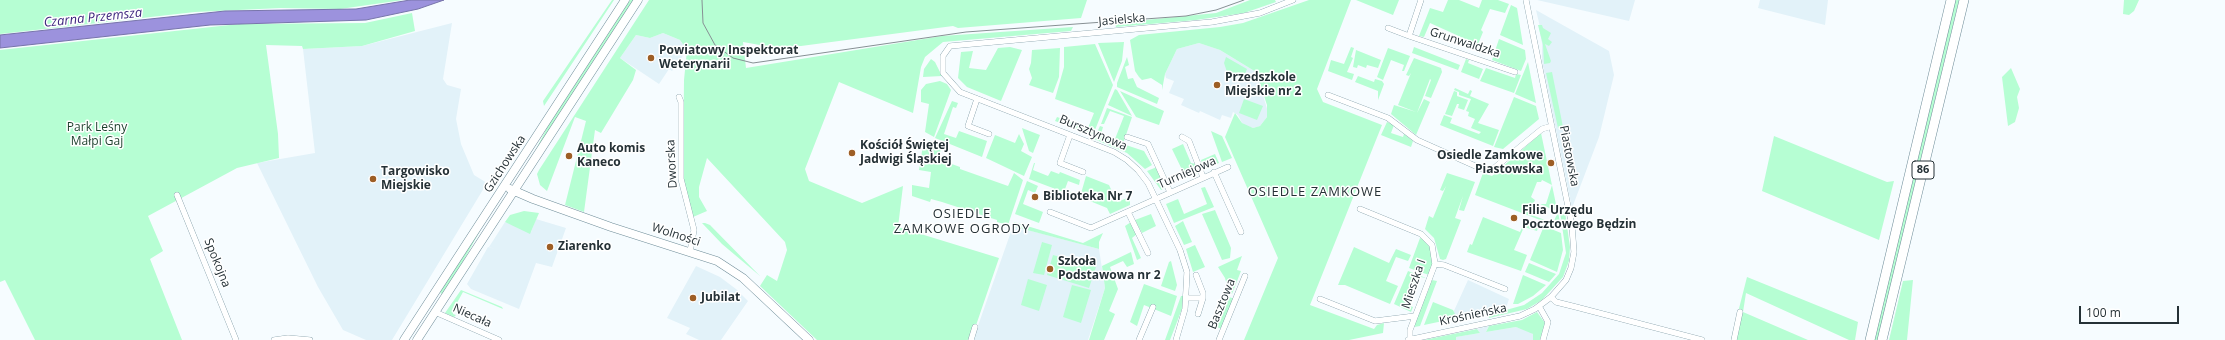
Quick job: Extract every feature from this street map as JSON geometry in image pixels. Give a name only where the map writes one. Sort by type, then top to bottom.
[{"type":"main road","name":"86","points":[[1870,340],[1951,0]]},
{"type":"main road","name":"86","points":[[1882,340],[1964,0]]},
{"type":"street","name":"Gzichowska","points":[[404,340],[625,0]]},
{"type":"street","name":"Gzichowska","points":[[417,340],[638,0]]},
{"type":"street","name":"Jasielska","points":[[950,46],[1212,22],[1260,12],[1293,0]]},
{"type":"street","points":[[1408,36],[1421,0]]},
{"type":"street","name":"Piastowska","points":[[1526,0],[1572,226],[1574,252],[1569,274],[1551,297],[1539,306]]},
{"type":"street","name":"Grunwaldzka","points":[[1388,28],[1515,72]]},
{"type":"street","name":"Bursztynowa","points":[[950,46],[943,56],[943,73],[960,92],[1114,152],[1127,160],[1148,183],[1184,262],[1187,272],[1187,298],[1176,340]]},
{"type":"street","points":[[1328,95],[1388,118],[1417,140],[1474,164],[1482,169],[1488,170],[1496,167],[1542,129],[1552,126]]},
{"type":"street","name":"Dworska","points":[[679,97],[681,102],[681,178],[694,230],[690,252]]},
{"type":"street","points":[[977,99],[968,126],[989,134]]},
{"type":"street","points":[[1070,135],[1060,163],[1083,172]]},
{"type":"street","points":[[1127,137],[1148,144],[1170,192]]},
{"type":"street","points":[[1182,137],[1189,141],[1203,177]]},
{"type":"street","name":"Turniejowa","points":[[1050,212],[1091,228],[1128,212],[1155,198],[1228,167]]},
{"type":"street","points":[[1214,172],[1241,232]]},
{"type":"street","name":"Wolności","points":[[505,185],[514,191],[610,227],[717,261],[743,278],[809,340]]},
{"type":"street","name":"Spokojna","points":[[177,195],[236,340]]},
{"type":"street","name":"Mieszka I","points":[[1360,209],[1428,238],[1432,245],[1435,264],[1415,316],[1409,335],[1409,340]]},
{"type":"street","points":[[1128,212],[1148,253]]},
{"type":"street","points":[[1435,264],[1444,265],[1505,289]]},
{"type":"street","points":[[1196,276],[1203,293],[1198,314]]},
{"type":"street","name":"Basztowa","points":[[1219,340],[1245,276]]},
{"type":"street","points":[[1551,297],[1556,302],[1702,340]]},
{"type":"street","points":[[1187,298],[1203,298]]},
{"type":"street","points":[[1320,299],[1375,321],[1415,316]]},
{"type":"street","points":[[1539,306],[1548,322],[1543,340]]},
{"type":"street","name":"Krośnieńska","points":[[1409,340],[1513,318],[1539,306]]},
{"type":"street","points":[[1139,340],[1153,307]]},
{"type":"street","name":"Niecała","points":[[435,312],[499,340]]},
{"type":"street","points":[[1734,340],[1740,312]]},
{"type":"street","points":[[971,340],[975,327]]},
{"type":"street","points":[[274,340],[288,338],[310,340]]},
{"type":"shaded area","points":[[410,0],[444,0],[418,9],[366,20],[210,25],[0,48],[0,35],[225,11],[356,9]]},
{"type":"shaded area","points":[[1537,0],[1635,0],[1629,21]]},
{"type":"shaded area","points":[[1760,0],[1828,0],[1825,25],[1758,8]]},
{"type":"shaded area","points":[[1536,10],[1609,51],[1614,75],[1599,137],[1572,208],[1542,61],[1542,43]]},
{"type":"shaded area","name":"Targowisko Miejskie","points":[[452,23],[443,79],[447,85],[461,89],[456,119],[461,144],[474,175],[487,183],[392,340],[366,340],[343,330],[318,287],[257,163],[315,153],[303,49],[362,46]]},
{"type":"shaded area","name":"Powiatowy Inspektorat Weterynarii","points":[[663,33],[680,40],[687,50],[672,71],[669,69],[659,84],[620,58],[636,35],[650,38]]},
{"type":"shaded area","name":"Przedszkole Miejskie nr 2","points":[[1199,43],[1220,50],[1256,72],[1268,112],[1267,117],[1260,126],[1253,128],[1247,126],[1242,123],[1238,115],[1233,112],[1231,118],[1222,115],[1220,120],[1200,111],[1199,113],[1181,105],[1184,99],[1169,93],[1174,81],[1166,78],[1165,74],[1177,49]]},
{"type":"shaded area","points":[[536,219],[566,228],[552,267],[536,263],[519,309],[471,289],[467,284],[488,247],[495,249],[489,247],[505,222],[531,232]]},
{"type":"shaded area","name":"Szkoła Podstawowa nr 2","points":[[1013,226],[1099,249],[1105,288],[1088,340],[973,340]]},
{"type":"shaded area","points":[[696,266],[720,277],[736,289],[748,301],[721,340],[699,340],[686,334],[690,328],[667,318]]},
{"type":"shaded area","points":[[1468,280],[1509,299],[1506,308],[1458,317],[1453,313]]},
{"type":"shaded area","points":[[1489,326],[1486,332],[1516,327],[1527,330],[1533,334],[1533,340],[1456,340],[1455,337],[1480,333],[1477,329]]},
{"type":"green space","points":[[0,0],[403,0],[340,9],[281,8],[195,12],[0,34]]},
{"type":"green space","points":[[612,0],[614,0],[544,106],[543,101]]},
{"type":"green space","points":[[630,0],[634,0],[533,155],[549,124]]},
{"type":"green space","points":[[649,0],[1087,0],[1081,18],[958,28],[953,26],[801,46],[771,47],[743,42],[746,68],[942,36],[1073,27],[1071,31],[943,42],[925,57],[921,67],[913,113],[839,82],[805,169],[809,181],[862,203],[903,186],[898,227],[999,258],[971,340],[817,340],[760,286],[767,275],[777,281],[787,250],[785,242],[707,158],[699,187],[699,197],[707,211],[693,217],[683,179],[684,80],[687,50],[680,40],[663,33],[650,38],[636,35],[620,58],[636,70],[633,80],[601,133],[595,130],[584,212],[565,205],[586,121],[575,117],[547,191],[540,185],[537,174],[539,170]]},
{"type":"green space","points":[[1250,0],[1275,0],[1276,2],[1244,13],[1196,20],[1116,27],[1115,23],[1216,13]]},
{"type":"green space","points":[[1309,0],[1351,0],[1317,89],[1323,102],[1382,125],[1310,305],[1374,329],[1377,325],[1384,323],[1383,333],[1349,340],[1244,340],[1278,258],[1225,137],[1235,113],[1242,123],[1253,128],[1260,126],[1267,117],[1267,105],[1256,72],[1220,50],[1199,43],[1177,49],[1165,74],[1162,90],[1162,85],[1151,78],[1142,80],[1135,71],[1130,40],[1139,35],[1220,27],[1243,23]]},
{"type":"green space","points":[[1356,0],[1399,0],[1393,15]]},
{"type":"green space","points":[[1448,0],[1459,0],[1479,8],[1482,0],[1498,0],[1509,4],[1505,13],[1490,9],[1481,30],[1483,32],[1476,49],[1471,47],[1472,42],[1430,23],[1424,37],[1419,36],[1430,8],[1443,12]]},
{"type":"green space","points":[[1955,0],[1959,0],[1878,340],[1874,340]]},
{"type":"green space","points":[[2124,0],[2139,0],[2134,11],[2129,15],[2123,14]]},
{"type":"green space","points":[[1511,5],[1517,8],[1523,45],[1500,35]]},
{"type":"green space","name":"Park Leśny Małpi Gaj","points":[[412,13],[415,31],[362,46],[303,49],[302,46],[266,45],[278,134],[279,158],[237,168],[148,216],[163,251],[150,259],[182,340],[35,340],[5,280],[0,282],[0,50],[239,24],[365,23]]},
{"type":"green space","points":[[1538,25],[1542,25],[1543,28],[1551,33],[1548,39],[1552,42],[1549,46],[1545,44],[1551,61],[1550,63],[1544,64],[1543,45]]},
{"type":"green space","points":[[1499,39],[1525,50],[1526,59],[1521,71],[1492,60]]},
{"type":"green space","points":[[1124,42],[1122,61],[1114,82],[1098,43]]},
{"type":"green space","points":[[1095,44],[1113,85],[1093,135],[1055,121],[1057,117],[1088,128],[1094,113],[1055,99],[1064,67],[1064,47]]},
{"type":"green space","points":[[1010,47],[1022,50],[1001,101],[967,87],[958,78],[961,52],[973,51],[969,68],[986,70],[998,48]]},
{"type":"green space","points":[[1351,47],[1354,48],[1351,57],[1353,58],[1347,72],[1354,74],[1352,80],[1328,71],[1331,60],[1344,64]]},
{"type":"green space","points":[[1414,47],[1460,65],[1458,70],[1412,53]]},
{"type":"green space","points":[[1060,48],[1059,77],[1053,93],[1029,85],[1032,78],[1029,69],[1032,50]]},
{"type":"green space","points":[[1388,48],[1410,56],[1404,71],[1402,71],[1404,65],[1391,60],[1383,80],[1377,77]]},
{"type":"green space","points":[[1356,50],[1381,60],[1378,68],[1367,65],[1366,68],[1358,65],[1357,68],[1353,67]]},
{"type":"green space","points":[[1127,57],[1129,65],[1125,67],[1128,79],[1133,78],[1137,87],[1159,98],[1157,104],[1117,87],[1117,83]]},
{"type":"green space","points":[[1226,57],[1247,69],[1244,76],[1227,72],[1224,63]]},
{"type":"green space","points":[[1414,58],[1441,68],[1442,72],[1431,98],[1425,96],[1431,80],[1430,79],[1417,113],[1424,99],[1430,102],[1416,135],[1391,114],[1394,105],[1416,112],[1398,105],[1411,73],[1409,76],[1406,75]]},
{"type":"green space","points":[[931,59],[935,62],[942,76],[923,77],[924,69]]},
{"type":"green space","points":[[1466,59],[1469,60],[1468,63],[1483,69],[1479,79],[1461,72]]},
{"type":"green space","points":[[1528,62],[1536,103],[1515,94]]},
{"type":"green space","points":[[1486,68],[1515,78],[1516,74],[1521,75],[1514,93],[1480,81]]},
{"type":"green space","points":[[2011,68],[2020,89],[2017,97],[2019,108],[2015,122],[2008,126],[2002,77]]},
{"type":"green space","points":[[1552,72],[1563,127],[1558,128],[1546,73]]},
{"type":"green space","points":[[1358,76],[1374,82],[1375,79],[1382,81],[1384,84],[1378,100],[1378,91],[1355,82]]},
{"type":"green space","points":[[940,81],[947,84],[951,90],[934,137],[925,132],[929,104],[921,102],[921,90],[926,84]]},
{"type":"green space","points":[[1455,88],[1468,94],[1470,90],[1472,91],[1470,96],[1489,104],[1478,123],[1499,130],[1493,146],[1440,125],[1444,115],[1452,118],[1450,123],[1479,134],[1481,132],[1471,128],[1475,119],[1468,116],[1469,112],[1466,111],[1471,99],[1459,95],[1459,92],[1454,90]]},
{"type":"green space","points":[[1115,89],[1117,90],[1132,116],[1108,105]]},
{"type":"green space","points":[[1120,91],[1164,111],[1159,125],[1136,117]]},
{"type":"green space","points":[[1454,91],[1457,92],[1457,96],[1468,100],[1464,110],[1458,108],[1459,104],[1457,104],[1452,116],[1445,114]]},
{"type":"green space","points":[[1514,97],[1536,106],[1539,119],[1503,149],[1494,147]]},
{"type":"green space","points":[[1244,99],[1263,106],[1257,120],[1239,113]]},
{"type":"green space","points":[[952,101],[958,103],[956,108],[953,107],[944,134],[956,138],[959,131],[987,141],[982,157],[935,138]]},
{"type":"green space","points":[[1107,108],[1132,117],[1123,144],[1144,151],[1152,165],[1145,169],[1127,153],[1094,139],[1100,126],[1103,127],[1101,134],[1115,139],[1124,116],[1110,111],[1104,124],[1101,124]]},
{"type":"green space","points":[[1387,122],[1394,125],[1391,133],[1403,137],[1404,134],[1413,141],[1411,147],[1381,135]]},
{"type":"green space","points":[[1022,128],[1040,135],[1033,153],[1029,151]]},
{"type":"green space","points":[[1211,131],[1222,136],[1232,158],[1222,162]]},
{"type":"green space","points":[[1541,133],[1552,185],[1542,180],[1541,182],[1537,182],[1531,197],[1535,200],[1529,214],[1553,223],[1558,212],[1561,228],[1475,195],[1483,173],[1492,176]]},
{"type":"green space","points":[[1019,134],[1024,144],[1021,151],[1032,157],[1024,176],[986,158],[995,135],[1015,143]]},
{"type":"green space","points":[[1774,136],[1887,182],[1894,181],[1879,240],[1762,191]]},
{"type":"green space","points":[[929,140],[942,146],[938,159],[960,167],[960,169],[1008,186],[1014,173],[1023,180],[1008,225],[942,202],[931,199],[930,202],[912,196],[912,185],[929,188],[931,172],[919,170],[923,145],[928,145]]},
{"type":"green space","points":[[1183,144],[1191,163],[1196,164],[1200,172],[1186,178],[1172,149]]},
{"type":"green space","points":[[1215,154],[1219,163],[1204,170],[1201,160]]},
{"type":"green space","points":[[1034,163],[1033,170],[1048,176],[1051,171],[1059,174],[1060,172],[1080,180],[1079,185],[1068,181],[1065,189],[1075,194],[1074,196],[1029,179]]},
{"type":"green space","points":[[1157,167],[1165,188],[1161,190],[1147,171]]},
{"type":"green space","points":[[1447,173],[1475,182],[1464,211],[1459,210],[1463,196],[1455,218],[1461,220],[1446,259],[1443,260],[1440,259],[1434,238],[1425,229],[1429,216],[1433,218],[1446,186],[1443,191],[1440,190]]},
{"type":"green space","points":[[1086,176],[1109,185],[1117,202],[1130,197],[1130,205],[1110,214],[1107,208],[1080,197]]},
{"type":"green space","points":[[1027,181],[1038,186],[1035,193],[1028,190],[1023,204],[1043,212],[1039,223],[1015,214]]},
{"type":"green space","points":[[1552,185],[1557,209],[1554,210],[1540,204],[1546,204]]},
{"type":"green space","points":[[1205,187],[1214,207],[1174,223],[1166,204],[1178,199],[1184,214],[1207,204],[1201,188]]},
{"type":"green space","points":[[1215,210],[1231,248],[1230,258],[1222,260],[1202,214]]},
{"type":"green space","points":[[524,211],[539,213],[530,234],[505,222],[510,215]]},
{"type":"green space","points":[[1560,212],[1565,212],[1570,247],[1569,261],[1563,277],[1542,300],[1527,309],[1489,318],[1488,315],[1524,305],[1542,293],[1559,274],[1566,253]]},
{"type":"green space","points":[[1151,214],[1156,226],[1142,233],[1135,220]]},
{"type":"green space","points":[[1483,217],[1520,232],[1526,218],[1539,224],[1537,231],[1524,227],[1514,250],[1527,255],[1521,271],[1467,252],[1470,244],[1472,245]]},
{"type":"green space","points":[[1183,221],[1192,242],[1184,245],[1175,226]]},
{"type":"green space","points":[[1014,222],[1083,243],[1103,233],[1099,242],[1099,249],[1012,226]]},
{"type":"green space","points":[[1131,222],[1137,234],[1132,238],[1141,258],[1137,260],[1125,226]]},
{"type":"green space","points":[[702,223],[710,225],[760,276],[722,244]]},
{"type":"green space","points":[[1544,226],[1561,233],[1563,250],[1557,272],[1530,260]]},
{"type":"green space","points":[[481,229],[460,267],[441,294],[440,291]]},
{"type":"green space","points":[[1420,238],[1426,240],[1431,249],[1433,264],[1429,275],[1409,268]]},
{"type":"green space","points":[[1042,242],[1052,245],[1044,275],[1033,273]]},
{"type":"green space","points":[[1195,245],[1205,267],[1193,272],[1186,249]]},
{"type":"green space","points":[[1354,247],[1389,263],[1396,249],[1411,255],[1408,261],[1396,257],[1386,281],[1398,286],[1390,304],[1345,285],[1338,285]]},
{"type":"green space","points":[[1131,252],[1134,264],[1127,267],[1123,261],[1110,267],[1118,289],[1109,311],[1115,314],[1104,340],[1089,340],[1105,288],[1102,266]]},
{"type":"green space","points":[[1053,255],[1096,267],[1089,288],[1047,275]]},
{"type":"green space","points":[[1242,256],[1237,270],[1241,271],[1232,294],[1229,293],[1225,278],[1218,267]]},
{"type":"green space","points":[[1171,261],[1177,285],[1175,291],[1161,286],[1169,262]]},
{"type":"green space","points":[[1529,263],[1556,274],[1549,282],[1525,272]]},
{"type":"green space","points":[[1408,271],[1426,278],[1421,277],[1410,306],[1413,307],[1411,312],[1394,304]]},
{"type":"green space","points":[[1523,275],[1546,285],[1533,296],[1518,304],[1513,304]]},
{"type":"green space","points":[[1747,277],[1858,322],[1855,340],[1849,340],[1746,293],[1743,312],[1808,340],[1731,340]]},
{"type":"green space","points":[[1028,279],[1047,285],[1039,311],[1021,305]]},
{"type":"green space","points":[[1432,280],[1437,281],[1420,326],[1414,327],[1424,297],[1426,296]]},
{"type":"green space","points":[[1913,280],[1907,340],[1889,340],[1903,281]]},
{"type":"green space","points":[[1144,284],[1177,296],[1171,316],[1144,305],[1137,326],[1130,322]]},
{"type":"green space","points":[[1072,285],[1091,290],[1081,323],[1063,317]]},
{"type":"green space","points":[[461,290],[502,307],[503,309],[463,292],[453,310],[453,314],[456,315],[454,317],[445,313]]},
{"type":"green space","points":[[1181,296],[1184,296],[1182,309],[1170,340],[1165,340]]},
{"type":"green space","points":[[1229,297],[1235,299],[1223,329],[1216,327]]},
{"type":"green space","points":[[1433,302],[1453,310],[1457,318],[1424,325]]},
{"type":"green space","points":[[1537,312],[1545,323],[1540,340],[1533,340],[1533,334],[1516,327],[1486,332],[1489,326],[1522,320]]},
{"type":"green space","points":[[1477,329],[1480,333],[1456,337],[1456,340],[1424,340]]},
{"type":"tram line","points":[[702,0],[703,23],[715,45],[733,58],[753,63],[966,32],[1186,16],[1216,10],[1244,0]]},
{"type":"place","name":"Powiatowy Inspektorat Weterynarii","points":[[651,58]]},
{"type":"place","name":"Przedszkole Miejskie nr 2","points":[[1217,85]]},
{"type":"place","name":"Kościół Świętej Jadwigi Śląskiej","points":[[852,153]]},
{"type":"place","name":"Auto komis Kaneco","points":[[569,156]]},
{"type":"place","name":"Osiedle Zamkowe Piastowska","points":[[1551,163]]},
{"type":"place","name":"Targowisko Miejskie","points":[[373,179]]},
{"type":"place","name":"Biblioteka Nr 7","points":[[1035,197]]},
{"type":"place","name":"Filia Urzędu Pocztowego Będzin","points":[[1514,218]]},
{"type":"place","name":"Ziarenko","points":[[550,247]]},
{"type":"place","name":"Szkoła Podstawowa nr 2","points":[[1050,269]]},
{"type":"place","name":"Jubilat","points":[[693,298]]},
{"type":"district","name":"OSIEDLE ZAMKOWE","points":[[1315,192]]},
{"type":"district","name":"OSIEDLE ZAMKOWE OGRODY","points":[[962,222]]},
{"type":"water label","name":"Czarna Przemsza","points":[[93,18]]}]
